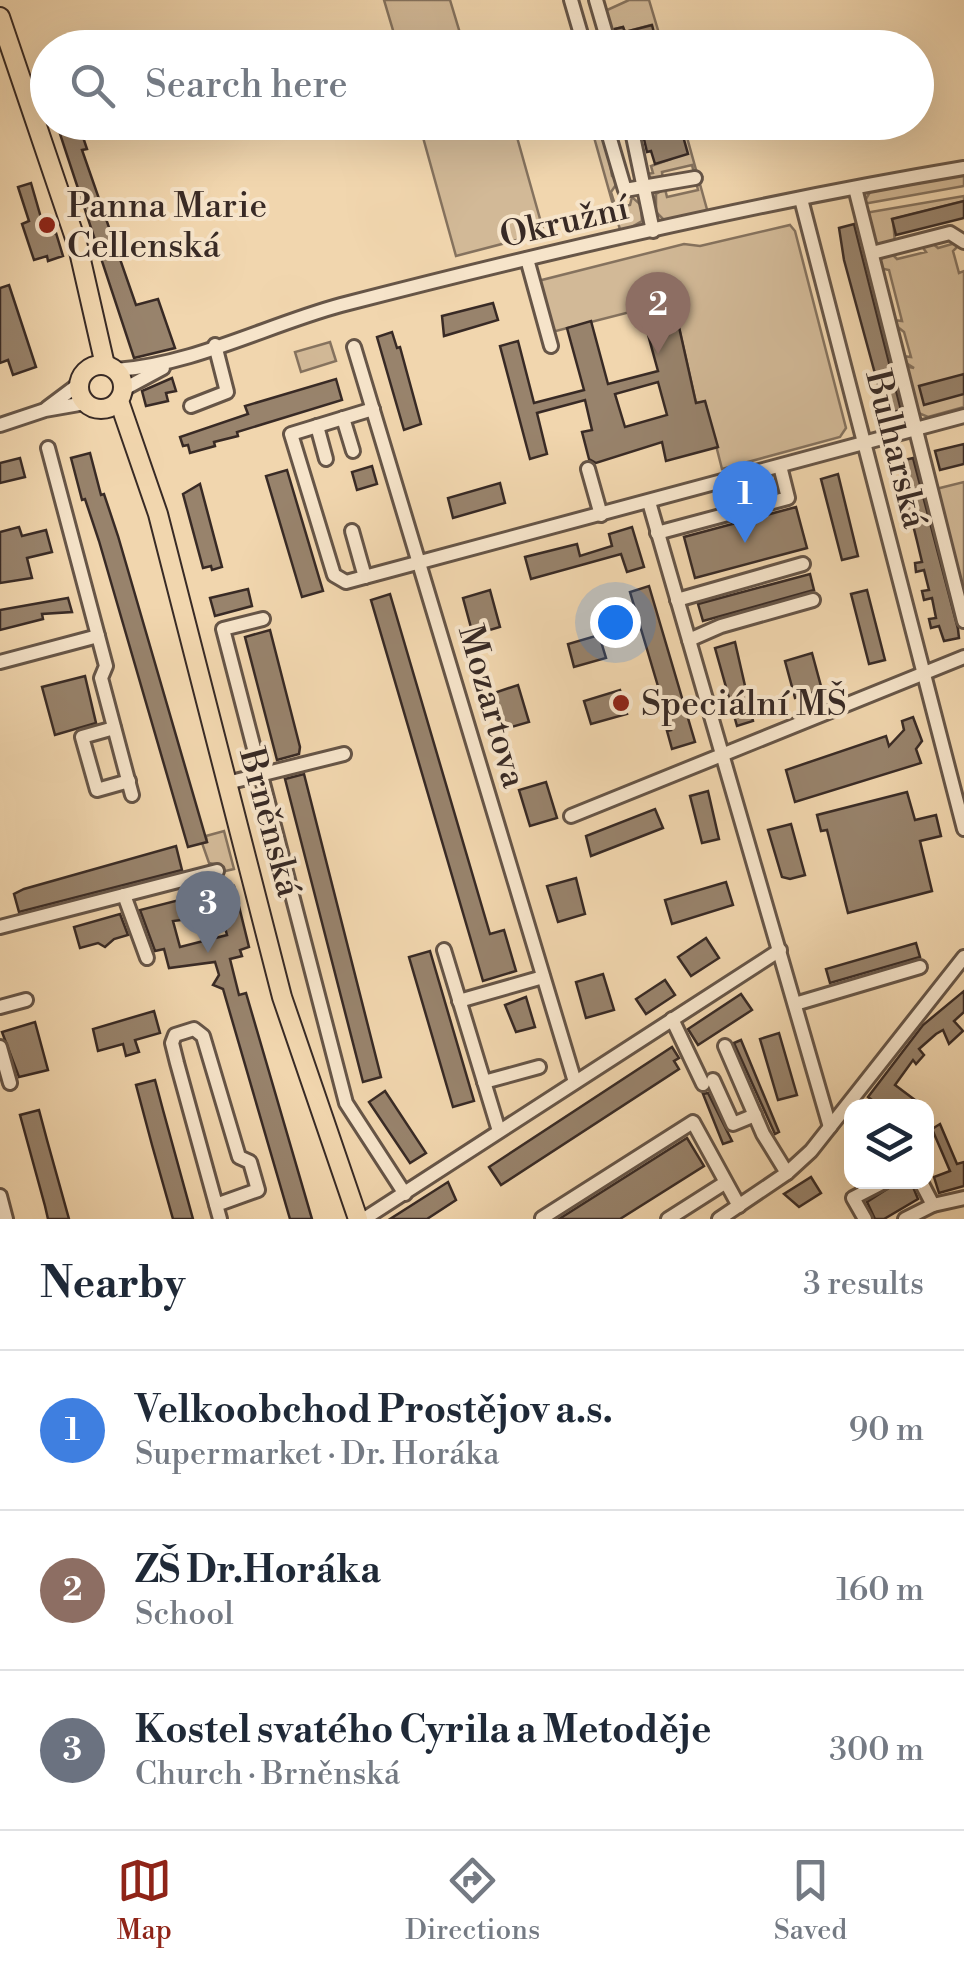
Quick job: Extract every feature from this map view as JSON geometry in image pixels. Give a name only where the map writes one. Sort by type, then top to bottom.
[{"type":"main road","points":[[0,17],[30,105]]},
{"type":"main road","points":[[42,140],[78,247],[111,404]]},
{"type":"main road","points":[[105,367],[79,384],[111,404]]},
{"type":"main road","name":"Brněnská","points":[[111,404],[130,438],[158,514],[288,1015],[361,1219]]},
{"type":"street","points":[[571,0],[580,30]]},
{"type":"street","points":[[596,0],[605,30]]},
{"type":"street","points":[[610,140],[625,190],[695,178]]},
{"type":"street","points":[[635,140],[653,231]]},
{"type":"street","name":"Okružní","points":[[0,425],[45,410],[111,404],[183,358],[337,306],[653,231],[964,168]]},
{"type":"street","points":[[856,188],[964,621]]},
{"type":"street","name":"Bulharská","points":[[802,199],[964,829]]},
{"type":"street","points":[[872,253],[950,233],[964,242]]},
{"type":"street","points":[[527,259],[551,346]]},
{"type":"street","points":[[191,406],[226,392],[215,346]]},
{"type":"street","name":"Mozartova","points":[[354,346],[575,1082]]},
{"type":"street","name":"Okružní","points":[[105,367],[183,358]]},
{"type":"street","name":"Okružní","points":[[45,410],[79,384]]},
{"type":"street","points":[[373,409],[291,434],[334,575],[346,582],[964,416]]},
{"type":"street","points":[[343,418],[353,451]]},
{"type":"street","points":[[316,426],[326,458]]},
{"type":"street","points":[[48,448],[106,666],[101,678],[130,788],[97,790],[82,737],[114,728]]},
{"type":"street","points":[[658,533],[788,498],[780,466]]},
{"type":"street","points":[[588,469],[601,515]]},
{"type":"street","points":[[649,502],[830,1127]]},
{"type":"street","points":[[352,532],[365,577]]},
{"type":"street","points":[[677,600],[803,564]]},
{"type":"street","points":[[689,640],[720,626],[813,600]]},
{"type":"street","points":[[263,619],[223,629],[346,1103],[404,1194]]},
{"type":"street","points":[[0,662],[98,636]]},
{"type":"street","points":[[571,816],[964,658]]},
{"type":"street","points":[[227,784],[344,754]]},
{"type":"street","points":[[0,927],[217,871]]},
{"type":"street","points":[[124,895],[147,958]]},
{"type":"street","points":[[444,950],[499,1131]]},
{"type":"street","points":[[361,1219],[780,950]]},
{"type":"street","points":[[718,1219],[787,1173],[830,1127],[964,958]]},
{"type":"street","points":[[795,1004],[920,967]]},
{"type":"street","points":[[460,1001],[543,977]]},
{"type":"street","points":[[0,1007],[26,1000]]},
{"type":"street","points":[[672,1020],[732,1124],[755,1115]]},
{"type":"street","points":[[194,1029],[203,1036],[239,1158],[250,1162],[258,1190],[218,1212],[172,1044],[175,1035],[194,1029]]},
{"type":"street","points":[[725,1046],[755,1115],[787,1173]]},
{"type":"street","points":[[0,1047],[10,1083]]},
{"type":"street","points":[[484,1082],[539,1067]]},
{"type":"street","points":[[542,1218],[693,1122],[723,1184],[739,1206]]},
{"type":"street","points":[[668,1219],[723,1184]]},
{"type":"street","points":[[864,1219],[853,1198],[870,1189]]},
{"type":"street","points":[[925,1189],[933,1205]]},
{"type":"street","points":[[0,1196],[6,1219]]},
{"type":"street","points":[[904,1219],[933,1205],[964,1198]]},
{"type":"shaded area","points":[[384,0],[450,0],[459,30],[393,30]]},
{"type":"shaded area","points":[[629,0],[649,0],[658,30],[653,30],[651,25],[611,30],[605,11]]},
{"type":"shaded area","points":[[424,140],[518,140],[544,233],[456,256]]},
{"type":"shaded area","points":[[595,140],[606,140],[612,176],[618,182],[611,192],[616,208],[630,205],[632,197],[641,205],[642,221],[621,233]]},
{"type":"shaded area","points":[[675,140],[688,140],[708,213],[665,221],[656,212],[656,194],[665,189],[667,197],[698,190],[692,165],[662,172],[663,180],[654,181],[647,174],[653,173],[651,166],[671,159]]},
{"type":"shaded area","points":[[964,175],[964,186],[863,204],[870,192]]},
{"type":"shaded area","points":[[964,196],[964,201],[893,219],[895,244],[880,246],[873,240],[865,213]]},
{"type":"shaded area","points":[[790,225],[795,231],[846,428],[840,437],[722,469],[705,402],[696,403],[673,301],[548,333],[534,282],[684,244],[700,246]]},
{"type":"shaded area","points":[[947,238],[961,243],[953,251],[959,273],[964,271],[964,407],[928,417],[916,412],[904,366],[914,368],[903,361],[902,356],[911,357],[904,332],[894,324],[893,320],[902,321],[889,270],[879,268],[880,260],[890,252],[897,259],[926,252],[921,245],[931,242],[938,248],[952,244]]},
{"type":"shaded area","points":[[330,342],[336,361],[301,372],[295,352]]},
{"type":"shaded area","points":[[964,482],[964,598],[936,489]]},
{"type":"shaded area","points":[[224,831],[234,869],[221,872],[219,865],[209,863],[202,843],[207,842],[206,836]]},
{"type":"building","points":[[62,140],[84,140],[87,149],[82,150],[136,305],[158,299],[175,348],[134,358]]},
{"type":"building","points":[[644,140],[684,140],[688,154],[655,164],[651,151],[647,152]]},
{"type":"building","points":[[31,183],[46,235],[56,233],[63,256],[48,261],[47,256],[34,260],[22,224],[29,221],[18,187]]},
{"type":"building","points":[[964,201],[964,218],[896,235],[892,219]]},
{"type":"building","points":[[854,224],[901,410],[886,414],[844,260],[839,228]]},
{"type":"building","points":[[9,285],[36,367],[13,375],[8,360],[0,363],[0,288]]},
{"type":"building","points":[[673,300],[696,403],[705,401],[718,447],[666,461],[662,442],[596,463],[589,459],[582,432],[592,430],[585,400],[537,413],[547,454],[530,459],[500,346],[518,341],[534,403],[584,390],[567,328],[591,321],[608,384],[658,371],[641,309]],"holes":[[[658,382],[667,415],[625,427],[615,394]]]},
{"type":"building","points":[[493,303],[498,320],[444,336],[442,316]]},
{"type":"building","points":[[392,332],[397,348],[400,347],[421,424],[404,430],[377,337]]},
{"type":"building","points":[[964,374],[964,394],[924,405],[919,386]]},
{"type":"building","points":[[172,378],[176,391],[166,393],[168,401],[146,406],[142,391]]},
{"type":"building","points":[[336,379],[342,400],[237,432],[238,436],[214,442],[215,446],[190,453],[188,445],[183,446],[180,437],[248,414],[245,406]]},
{"type":"building","points":[[964,444],[964,464],[940,470],[935,451]]},
{"type":"building","points":[[90,453],[207,842],[188,847],[99,541],[85,499],[82,500],[71,458]]},
{"type":"building","points":[[20,458],[25,477],[0,483],[0,463]]},
{"type":"building","points":[[913,458],[959,638],[944,641],[939,626],[931,628],[929,619],[936,618],[932,598],[924,600],[922,591],[929,590],[924,570],[916,572],[915,563],[922,562],[917,541],[910,513],[902,514],[900,506],[907,504],[900,461]]},
{"type":"building","points":[[372,466],[377,484],[357,490],[352,472]]},
{"type":"building","points":[[287,470],[323,591],[302,597],[266,476]]},
{"type":"building","points":[[838,474],[858,556],[842,560],[821,479]]},
{"type":"building","points":[[500,483],[505,503],[453,518],[448,498]]},
{"type":"building","points":[[200,484],[222,567],[212,570],[211,566],[203,568],[183,494]]},
{"type":"building","points":[[796,507],[807,548],[695,578],[684,537]]},
{"type":"building","points":[[19,527],[22,536],[46,530],[52,552],[27,558],[32,578],[0,583],[0,532]]},
{"type":"building","points":[[632,527],[644,567],[627,572],[621,554],[531,579],[525,557],[577,544],[580,556],[612,546],[609,534]]},
{"type":"building","points":[[810,574],[814,590],[703,621],[698,604]]},
{"type":"building","points":[[649,586],[695,742],[672,749],[667,731],[671,730],[630,592]]},
{"type":"building","points":[[248,589],[252,606],[215,616],[210,598]]},
{"type":"building","points":[[490,590],[500,627],[473,635],[463,598]]},
{"type":"building","points":[[867,590],[885,660],[869,664],[851,594]]},
{"type":"building","points":[[390,594],[490,934],[504,930],[516,971],[483,981],[371,600]]},
{"type":"building","points":[[68,598],[72,612],[42,614],[43,619],[0,630],[0,610]]},
{"type":"building","points":[[270,630],[300,747],[299,754],[277,760],[245,637]]},
{"type":"building","points":[[599,635],[606,658],[574,667],[568,644]]},
{"type":"building","points":[[735,642],[753,721],[737,726],[715,648]]},
{"type":"building","points":[[812,653],[822,690],[795,698],[785,661]]},
{"type":"building","points":[[85,676],[96,723],[55,735],[42,687]]},
{"type":"building","points":[[518,685],[529,722],[501,730],[491,694]]},
{"type":"building","points":[[620,690],[627,714],[591,724],[584,701]]},
{"type":"building","points":[[913,717],[922,741],[916,749],[921,763],[795,802],[786,770],[886,736],[889,746],[904,730],[902,721]]},
{"type":"building","points":[[304,774],[381,1077],[363,1082],[285,779]]},
{"type":"building","points":[[546,782],[557,818],[530,826],[519,790]]},
{"type":"building","points":[[708,791],[719,839],[702,843],[690,796]]},
{"type":"building","points":[[907,792],[915,820],[936,815],[941,836],[920,841],[932,891],[848,913],[827,830],[821,831],[817,815]]},
{"type":"building","points":[[655,809],[663,828],[591,856],[586,836]]},
{"type":"building","points":[[791,824],[805,875],[790,879],[782,877],[768,830]]},
{"type":"building","points":[[176,846],[182,870],[19,912],[14,894],[24,889]]},
{"type":"building","points":[[576,878],[585,914],[558,922],[547,886]]},
{"type":"building","points":[[726,882],[733,905],[672,924],[665,900]]},
{"type":"building","points":[[234,886],[249,947],[240,950],[242,956],[230,959],[239,995],[246,993],[312,1219],[290,1219],[223,989],[213,985],[219,975],[215,962],[169,968],[164,949],[155,951],[140,910]],"holes":[[[220,909],[227,935],[180,947],[173,921],[205,917],[204,913]]]},
{"type":"building","points":[[120,914],[128,935],[105,947],[98,943],[80,948],[74,927]]},
{"type":"building","points":[[706,938],[719,958],[691,976],[678,957]]},
{"type":"building","points":[[916,943],[920,957],[830,983],[826,969]]},
{"type":"building","points":[[430,951],[474,1101],[453,1107],[409,957]]},
{"type":"building","points":[[603,974],[614,1010],[586,1018],[576,982]]},
{"type":"building","points":[[665,980],[675,995],[646,1014],[636,999]]},
{"type":"building","points":[[964,991],[964,1012],[954,1021],[963,1031],[949,1044],[943,1030],[936,1034],[919,1049],[924,1055],[916,1064],[913,1060],[895,1085],[914,1099],[871,1099],[868,1097],[923,1025]]},
{"type":"building","points":[[741,994],[752,1010],[698,1045],[688,1029]]},
{"type":"building","points":[[526,997],[535,1027],[516,1032],[505,1005]]},
{"type":"building","points":[[154,1011],[160,1033],[135,1040],[139,1052],[126,1056],[123,1044],[98,1051],[93,1029]]},
{"type":"building","points":[[35,1022],[48,1070],[19,1077],[2,1032]]},
{"type":"building","points":[[779,1033],[797,1095],[778,1100],[760,1039]]},
{"type":"building","points":[[741,1040],[779,1132],[775,1134],[734,1043]]},
{"type":"building","points":[[672,1047],[679,1058],[674,1061],[679,1069],[501,1185],[489,1167]]},
{"type":"building","points":[[155,1080],[193,1219],[173,1219],[152,1145],[136,1085]]},
{"type":"building","points":[[385,1091],[426,1153],[410,1163],[369,1102]]},
{"type":"building","points":[[708,1093],[732,1141],[723,1144],[703,1094]]},
{"type":"building","points":[[39,1110],[69,1219],[48,1219],[20,1115]]},
{"type":"building","points":[[940,1124],[957,1164],[964,1162],[964,1186],[939,1193],[934,1177],[950,1171],[934,1128]]},
{"type":"building","points":[[687,1138],[704,1166],[620,1219],[559,1219]]},
{"type":"building","points":[[811,1177],[821,1193],[799,1207],[784,1194]]},
{"type":"building","points":[[448,1182],[456,1200],[427,1219],[390,1219]]},
{"type":"building","points":[[887,1189],[914,1189],[918,1199],[884,1219],[875,1219],[867,1202]]},
{"type":"place","name":"Panna Marie Cellenská","points":[[47,225]]},
{"type":"place","name":"ZŠ Dr.Horáka","points":[[658,354]]},
{"type":"place","name":"Velkoobchod Prostějov a.s.","points":[[745,543]]},
{"type":"place","name":"Speciální MŠ","points":[[621,703]]},
{"type":"place","name":"Kostel svatého Cyrila a Metoděje","points":[[208,953]]}]
